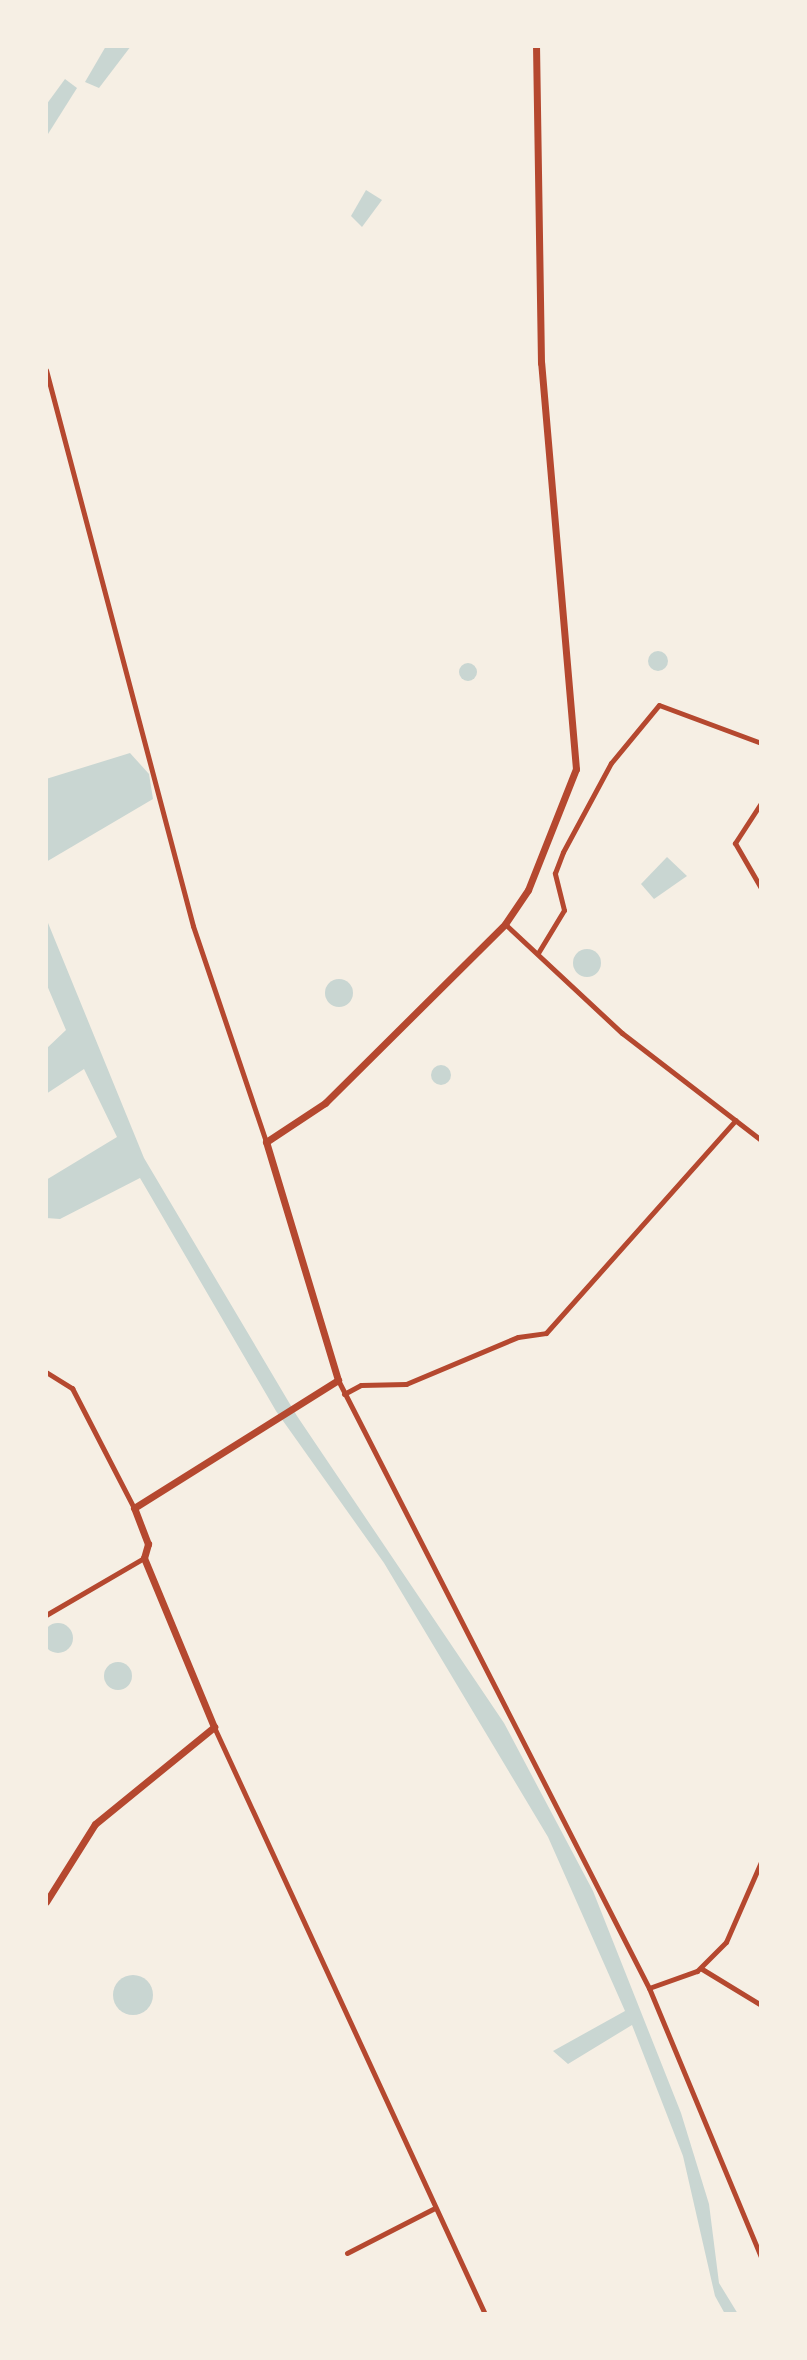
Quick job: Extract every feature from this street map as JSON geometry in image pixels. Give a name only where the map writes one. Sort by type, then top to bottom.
[{"type":"main road","points":[[46,1902],[95,1824],[214,1727],[144,1558],[148,1544],[134,1508],[338,1380],[266,1142],[346,1081],[505,924],[528,890],[576,769],[578,729],[541,363],[536,46]]},
{"type":"street","points":[[46,370],[193,926],[266,1142]]},
{"type":"street","points":[[538,953],[564,910],[555,873],[563,852],[611,763],[659,705],[761,743]]},
{"type":"street","points":[[761,803],[735,843],[761,888]]},
{"type":"street","points":[[505,924],[622,1033],[761,1140]]},
{"type":"street","points":[[344,1394],[361,1385],[406,1384],[518,1337],[546,1333],[736,1120]]},
{"type":"street","points":[[46,1372],[72,1388],[134,1508]]},
{"type":"street","points":[[338,1380],[649,1988],[761,2257]]},
{"type":"street","points":[[46,1615],[144,1558]]},
{"type":"street","points":[[214,1727],[433,2209],[485,2314]]},
{"type":"street","points":[[697,1971],[736,1926],[761,1862]]},
{"type":"street","points":[[649,1988],[711,1969],[761,2005]]},
{"type":"street","points":[[347,2253],[433,2209]]},
{"type":"shaded area","points":[[106,46],[131,46],[99,88],[85,82]]},
{"type":"shaded area","points":[[65,79],[77,88],[48,134],[46,105]]},
{"type":"shaded area","points":[[366,190],[382,200],[362,227],[351,216]]},
{"type":"shaded area","points":[[654,651],[662,651],[668,661],[662,671],[654,671],[648,665],[648,657]]},
{"type":"shaded area","points":[[468,663],[477,672],[468,681],[459,672]]},
{"type":"shaded area","points":[[130,753],[149,774],[153,799],[46,862],[46,779]]},
{"type":"shaded area","points":[[667,857],[687,876],[654,899],[641,884]]},
{"type":"shaded area","points":[[46,918],[144,1158],[297,1416],[504,1723],[593,1891],[681,2113],[709,2204],[719,2283],[738,2314],[725,2314],[715,2296],[683,2156],[632,2025],[568,2064],[553,2051],[625,2011],[548,1837],[384,1563],[276,1411],[140,1178],[60,1219],[46,1218],[46,1180],[117,1137],[84,1069],[46,1094],[46,1049],[66,1030],[46,983]]},
{"type":"shaded area","points":[[587,949],[597,953],[601,963],[597,973],[587,977],[577,973],[573,963],[577,953]]},
{"type":"shaded area","points":[[339,979],[349,983],[353,993],[349,1003],[339,1007],[329,1003],[325,993],[329,983]]},
{"type":"shaded area","points":[[441,1065],[448,1068],[451,1075],[448,1082],[441,1085],[434,1082],[431,1075],[434,1068]]},
{"type":"shaded area","points":[[58,1623],[69,1627],[73,1638],[69,1649],[58,1653],[47,1649],[43,1638],[47,1627]]},
{"type":"shaded area","points":[[118,1662],[128,1666],[132,1676],[128,1686],[118,1690],[108,1686],[104,1676],[108,1666]]},
{"type":"shaded area","points":[[133,1975],[147,1981],[153,1995],[147,2009],[133,2015],[119,2009],[113,1995],[119,1981]]}]
